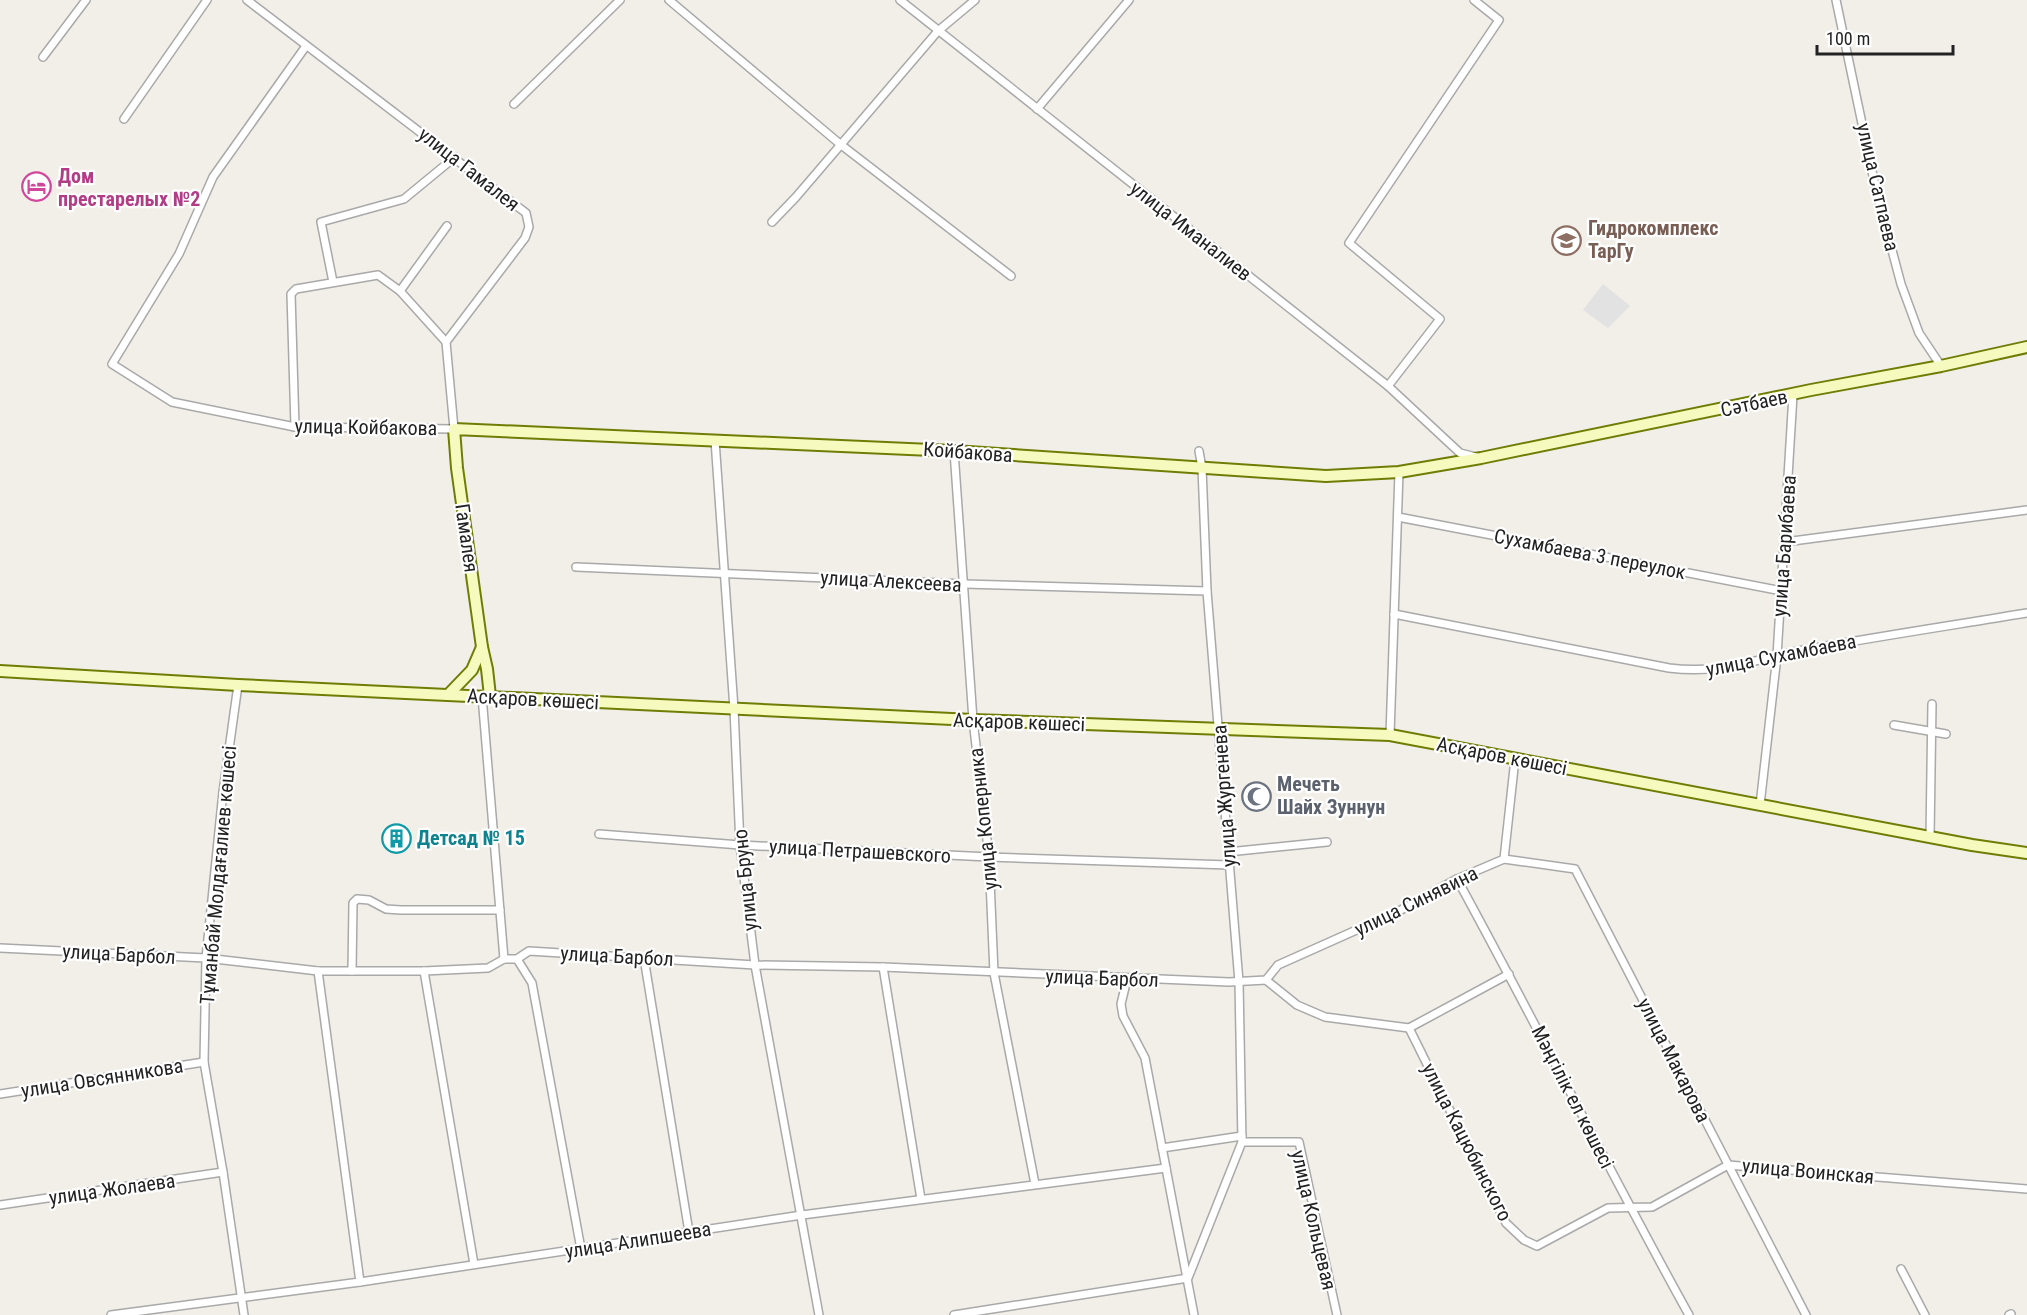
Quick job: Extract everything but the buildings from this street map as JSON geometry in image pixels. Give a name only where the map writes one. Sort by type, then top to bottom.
[{"type":"main road","name":"Сәтбаев","points":[[1481,458],[2027,347]]},
{"type":"main road","name":"Койбакова","points":[[454,429],[954,451],[1326,476],[1399,472],[1481,458]]},
{"type":"main road","name":"Гамалея","points":[[454,429],[457,468],[487,669],[486,696]]},
{"type":"main road","points":[[448,694],[472,670],[483,647]]},
{"type":"main road","name":"Асқаров көшесі","points":[[0,671],[734,709],[1390,735],[2027,854]]},
{"type":"street","points":[[43,57],[86,0]]},
{"type":"street","points":[[124,119],[207,0]]},
{"type":"street","name":"улица Гамалея","points":[[247,0],[526,213],[529,226],[525,238],[446,342]]},
{"type":"street","points":[[514,104],[620,0]]},
{"type":"street","points":[[669,0],[840,144],[1011,276]]},
{"type":"street","name":"улица Иманалиев","points":[[900,0],[1388,386],[1460,453],[1481,458]]},
{"type":"street","points":[[772,222],[938,31],[975,0]]},
{"type":"street","points":[[1037,109],[1129,0]]},
{"type":"street","points":[[1388,386],[1440,319],[1349,243],[1499,20],[1474,0]]},
{"type":"street","name":"улица Сатпаева","points":[[1836,0],[1876,190],[1901,284],[1919,333],[1941,366]]},
{"type":"street","name":"улица Койбакова","points":[[306,46],[213,177],[179,254],[112,364],[172,402],[295,427],[454,429]]},
{"type":"street","points":[[333,282],[321,222],[404,199],[455,158]]},
{"type":"street","points":[[400,291],[447,226]]},
{"type":"street","points":[[295,427],[291,294],[296,289],[375,274],[400,291],[446,342],[454,429]]},
{"type":"street","name":"улица Барибаева","points":[[1760,805],[1777,656],[1793,395]]},
{"type":"street","name":"улица Бруно","points":[[715,440],[734,709],[740,845],[755,965],[819,1315]]},
{"type":"street","name":"улица Коперника","points":[[954,451],[973,720],[989,857],[994,973],[1035,1184]]},
{"type":"street","name":"улица Жургенева","points":[[1199,451],[1202,468],[1206,591],[1239,982],[1242,1139]]},
{"type":"street","points":[[1390,735],[1399,472]]},
{"type":"street","points":[[1785,542],[2027,510]]},
{"type":"street","name":"Сухамбаева 3 переулок","points":[[1398,517],[1782,591]]},
{"type":"street","name":"улица Алексеева","points":[[576,567],[964,584],[1206,591]]},
{"type":"street","name":"улица Сухамбаева","points":[[1394,614],[1684,670],[1720,669],[1855,641],[2027,613]]},
{"type":"street","name":"Тұманбай Молдағалиев көшесі","points":[[238,685],[206,958],[204,1062],[244,1315]]},
{"type":"street","points":[[486,696],[504,959]]},
{"type":"street","points":[[1930,837],[1932,704]]},
{"type":"street","points":[[1894,725],[1946,734]]},
{"type":"street","points":[[1504,859],[1515,759]]},
{"type":"street","name":"улица Петрашевского","points":[[599,834],[740,845],[989,857],[1229,865]]},
{"type":"street","points":[[1228,852],[1327,842]]},
{"type":"street","name":"улица Синявина","points":[[1266,980],[1278,965],[1399,910],[1457,879],[1504,859]]},
{"type":"street","name":"улица Макарова","points":[[1504,859],[1575,869],[1806,1315]]},
{"type":"street","name":"Мәңгілік ел көшесі","points":[[1457,879],[1689,1315]]},
{"type":"street","points":[[352,971],[353,903],[357,899],[369,900],[386,909],[500,910]]},
{"type":"street","name":"улица Барбол","points":[[0,948],[206,958],[318,971],[424,971],[488,968],[504,959],[517,959],[529,951],[755,965],[883,967],[1239,982]]},
{"type":"street","points":[[644,958],[688,1232]]},
{"type":"street","points":[[517,959],[532,983],[581,1249]]},
{"type":"street","points":[[883,967],[921,1199]]},
{"type":"street","points":[[318,971],[360,1282]]},
{"type":"street","points":[[424,971],[474,1264]]},
{"type":"street","points":[[1239,982],[1266,980],[1297,1005],[1324,1017],[1409,1028],[1509,974]]},
{"type":"street","points":[[1127,979],[1121,1004],[1123,1016],[1144,1058],[1194,1315]]},
{"type":"street","name":"улица Кацюбинского","points":[[1409,1028],[1506,1223],[1524,1240],[1537,1246]]},
{"type":"street","name":"улица Овсянникова","points":[[0,1094],[204,1062]]},
{"type":"street","points":[[1162,1148],[1242,1139],[1188,1278]]},
{"type":"street","name":"улица Кольцевая","points":[[1242,1139],[1299,1142],[1337,1315]]},
{"type":"street","name":"улица Воинская","points":[[1537,1246],[1608,1208],[1652,1207],[1728,1165],[2027,1189]]},
{"type":"street","name":"улица Алипшеева","points":[[111,1315],[360,1282],[802,1215],[1166,1168]]},
{"type":"street","name":"улица Жолаева","points":[[0,1205],[223,1172]]},
{"type":"street","points":[[1901,1269],[1925,1315]]},
{"type":"street","points":[[954,1315],[1188,1278]]},
{"type":"shaded area","points":[[1603,284],[1630,306],[1608,328],[1583,310]]},
{"type":"place","name":"Дом престарелых №2","points":[[37,187]]},
{"type":"place","name":"Гидрокомплекс ТарГу","points":[[1567,240]]},
{"type":"place","name":"Мечеть Шайх Зуннун","points":[[1256,796]]},
{"type":"place","name":"Детсад № 15","points":[[396,838]]}]
